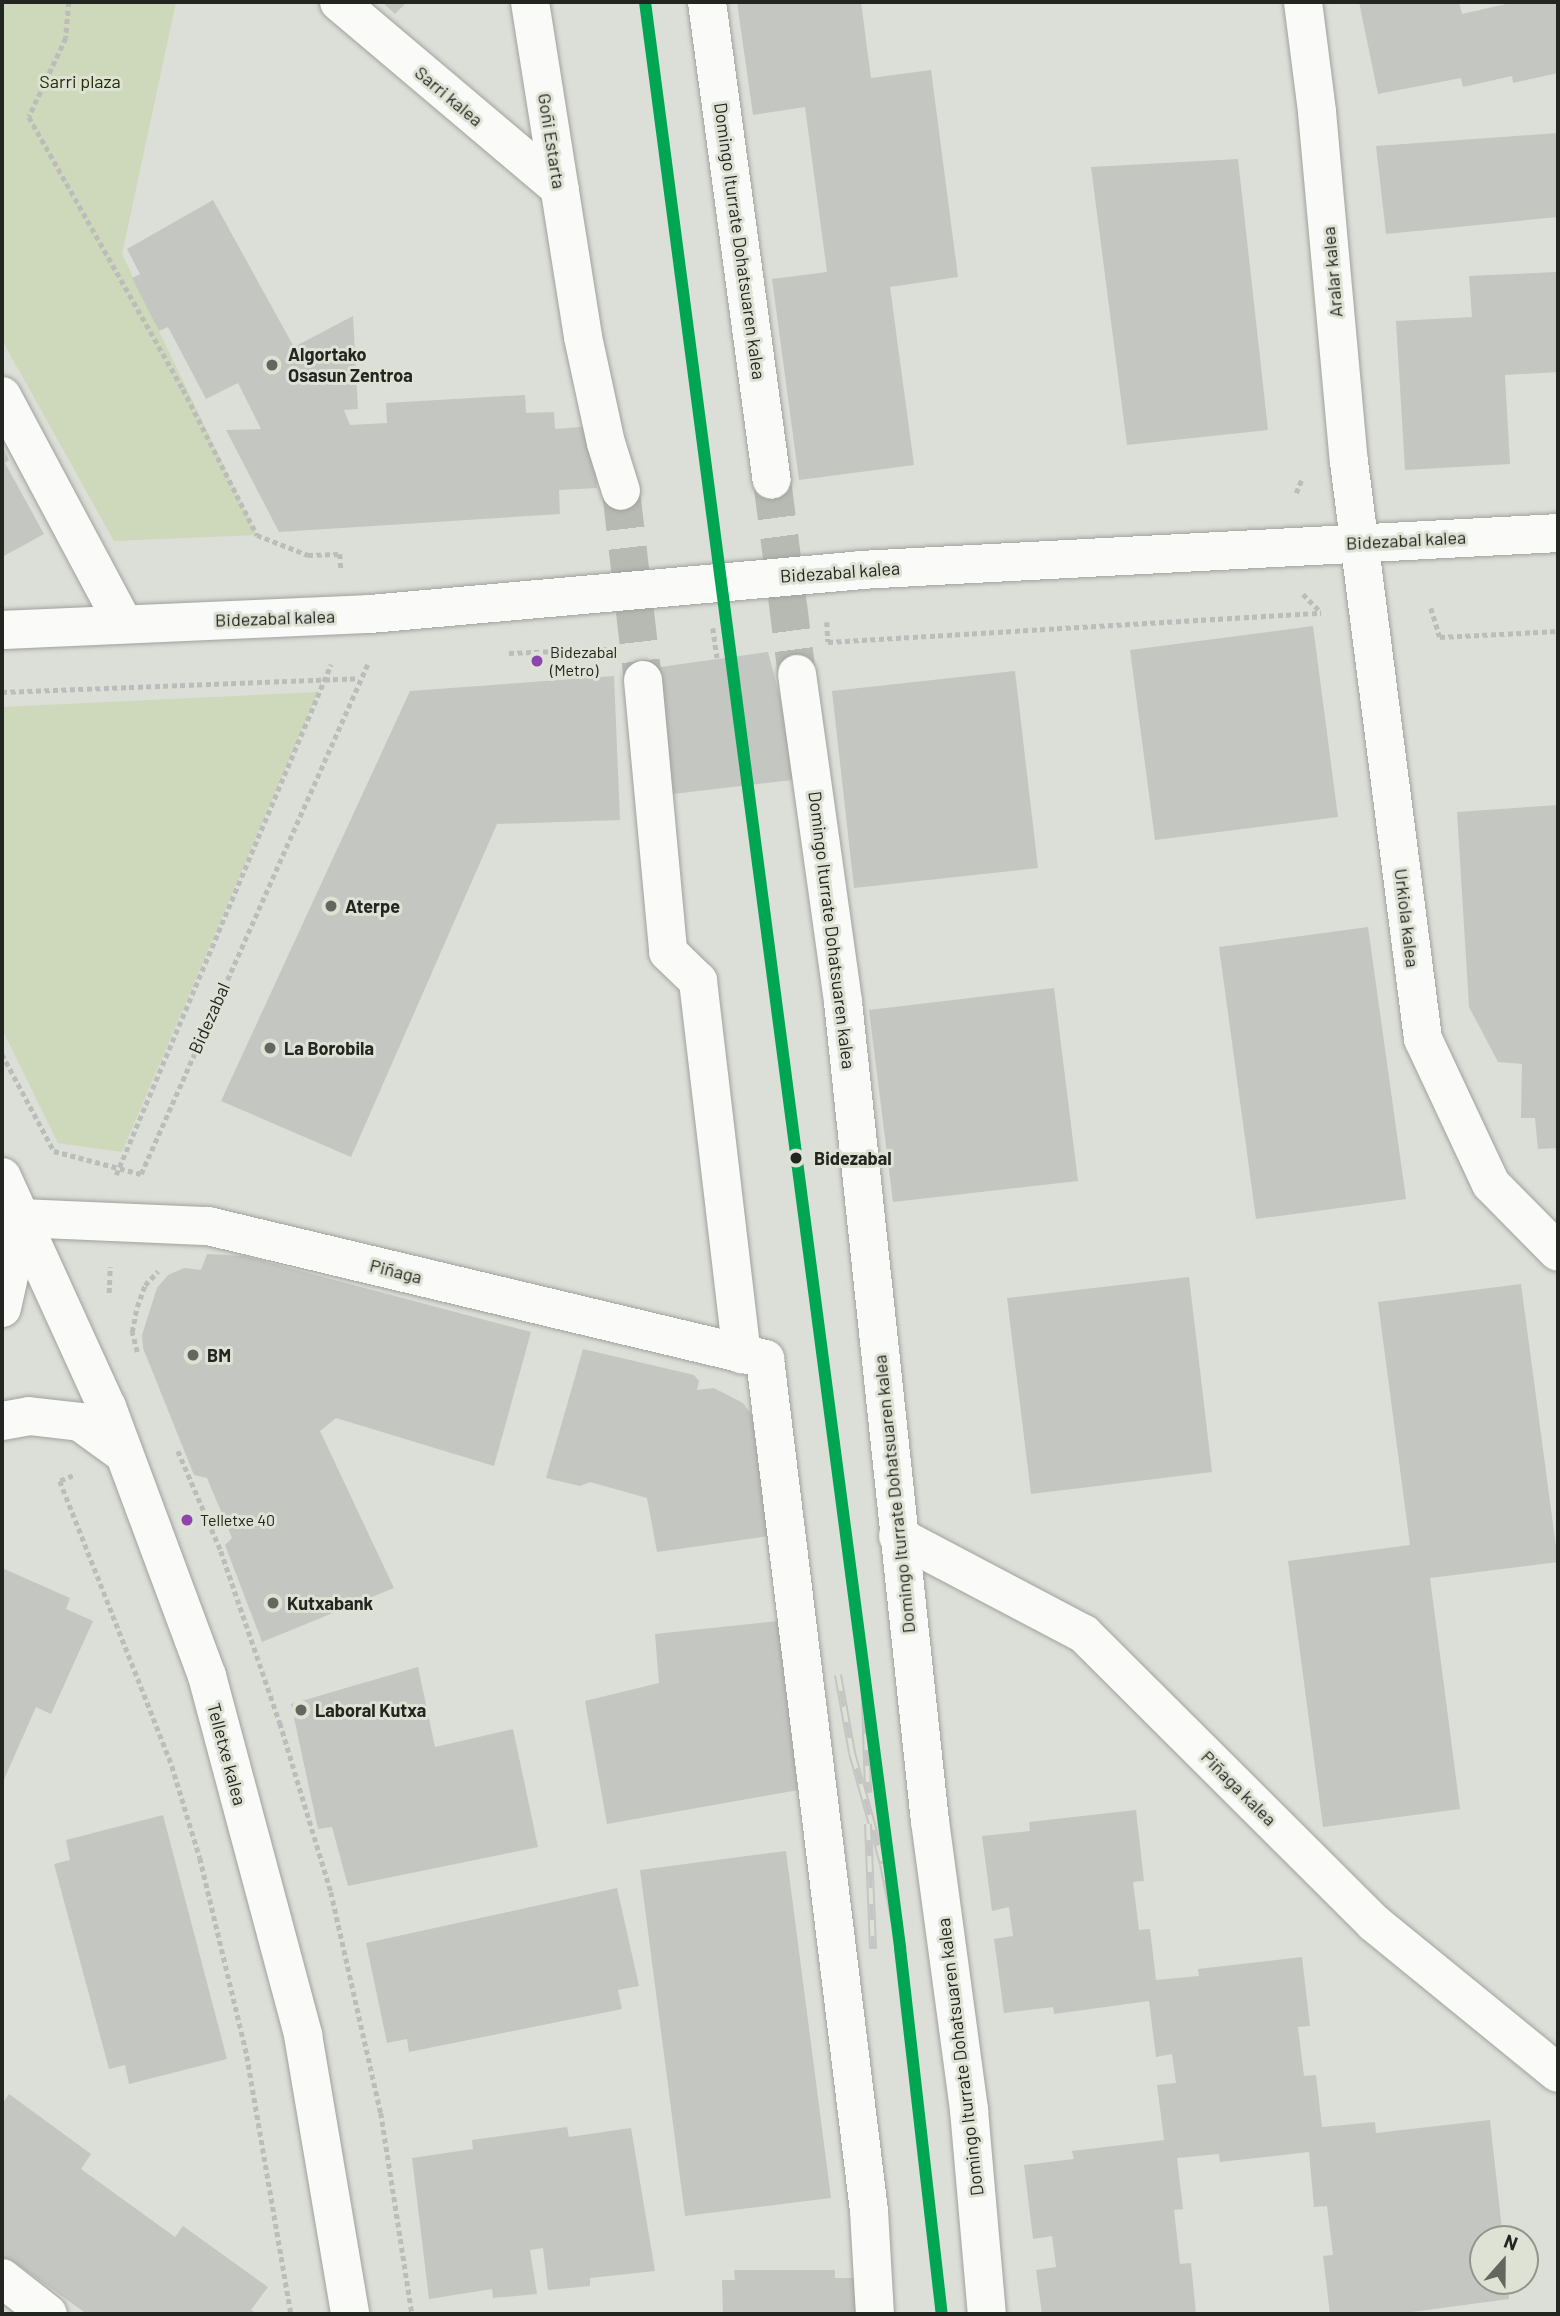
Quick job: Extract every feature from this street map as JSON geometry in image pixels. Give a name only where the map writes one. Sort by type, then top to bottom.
[{"type":"street","name":"Sarri kalea","points":[[339,2],[560,189]]},
{"type":"street","name":"Goñi Estarta","points":[[530,2],[575,280],[606,443],[621,491]]},
{"type":"street","name":"Domingo Iturrate Dohatsuaren kalea","points":[[707,2],[772,480]]},
{"type":"street","name":"Aralar kalea","points":[[1303,2],[1359,542]]},
{"type":"street","points":[[2,396],[122,623],[2,630]]},
{"type":"street","name":"Bidezabal kalea","points":[[122,623],[370,614],[860,570],[1558,533]]},
{"type":"street","name":"Urkiola kalea","points":[[1359,542],[1423,1039],[1491,1184],[1558,1252]]},
{"type":"street","name":"Domingo Iturrate Dohatsuaren kalea","points":[[797,674],[843,1002],[898,1536],[969,2110],[987,2314]]},
{"type":"street","points":[[643,680],[668,952],[698,981],[754,1357],[868,2197],[875,2314]]},
{"type":"street","name":"Telletxe kalea","points":[[2,1177],[124,1454],[207,1676],[303,2035],[350,2314]]},
{"type":"street","points":[[2,1308],[22,1218]]},
{"type":"street","name":"Piñaga","points":[[22,1218],[208,1226],[754,1357]]},
{"type":"street","points":[[2,1421],[29,1416],[80,1422],[124,1454]]},
{"type":"street","name":"Piñaga kalea","points":[[898,1536],[1084,1634],[1374,1923],[1558,2073]]},
{"type":"street","points":[[2,2278],[48,2314]]},
{"type":"path","points":[[69,2],[66,38],[29,117],[183,389],[257,535],[308,555],[340,554]]},
{"type":"path","points":[[827,622],[828,642],[1322,613],[1302,593]]},
{"type":"path","points":[[1431,608],[1440,637],[1558,631]]},
{"type":"path","points":[[713,628],[717,658]]},
{"type":"path","name":"Bidezabal","points":[[2,1054],[54,1151],[141,1174],[359,678],[372,657]]},
{"type":"path","points":[[114,1180],[334,658]]},
{"type":"path","points":[[2,692],[359,678]]},
{"type":"path","points":[[141,1363],[132,1332],[136,1307],[145,1285],[160,1269]]},
{"type":"path","points":[[175,1445],[221,1551],[280,1723],[331,1892],[381,2113],[412,2314]]},
{"type":"path","points":[[60,1481],[172,1766],[200,1858],[247,2056],[290,2314]]},
{"type":"green space","name":"Sarri plaza","points":[[2,2],[176,2],[122,254],[257,535],[114,541],[2,340]]},
{"type":"green space","points":[[318,692],[122,1152],[58,1143],[2,1029],[2,707]]},
{"type":"building","points":[[382,2],[407,2],[395,14]]},
{"type":"building","points":[[737,2],[861,2],[871,78],[931,70],[958,277],[890,287],[914,465],[799,480],[772,279],[827,272],[805,107],[753,115]]},
{"type":"building","points":[[1359,2],[1459,2],[1462,14],[1515,2],[1558,2],[1558,73],[1513,83],[1512,76],[1463,87],[1461,78],[1378,94]]},
{"type":"building","points":[[1558,133],[1558,217],[1386,234],[1376,146]]},
{"type":"building","points":[[1238,159],[1268,430],[1127,445],[1091,167]]},
{"type":"building","name":"Algortako Osasun Zentroa","points":[[213,200],[294,347],[353,316],[358,409],[344,410],[350,425],[387,423],[386,403],[525,395],[526,413],[554,412],[555,429],[593,426],[597,488],[559,490],[560,514],[279,532],[226,430],[261,429],[238,383],[206,399],[168,327],[159,331],[132,278],[140,274],[127,249]]},
{"type":"building","points":[[1558,272],[1558,372],[1505,375],[1510,464],[1405,470],[1396,321],[1472,317],[1469,276]]},
{"type":"building","points":[[2,446],[9,460],[5,463],[44,534],[2,557]]},
{"type":"building","points":[[1313,626],[1338,817],[1155,840],[1130,650]]},
{"type":"building","points":[[768,652],[801,779],[664,795],[660,667]]},
{"type":"building","points":[[1015,671],[1038,868],[854,888],[832,691]]},
{"type":"building","points":[[614,676],[620,820],[497,824],[351,1157],[221,1101],[410,691]]},
{"type":"building","points":[[1558,805],[1558,1148],[1538,1149],[1535,1118],[1521,1118],[1522,1064],[1498,1062],[1469,1007],[1457,812]]},
{"type":"building","points":[[1368,927],[1406,1199],[1256,1219],[1219,947]]},
{"type":"building","points":[[1054,988],[1078,1181],[893,1202],[869,1010]]},
{"type":"building","points":[[207,1254],[244,1256],[531,1332],[494,1466],[336,1418],[320,1431],[394,1588],[262,1642],[225,1545],[232,1538],[207,1478],[194,1475],[143,1348],[142,1335],[157,1288],[168,1275],[184,1268],[201,1270]]},
{"type":"building","points":[[1189,1277],[1212,1472],[1031,1494],[1007,1298]]},
{"type":"building","points":[[1521,1284],[1558,1562],[1430,1578],[1460,1809],[1323,1827],[1288,1561],[1410,1545],[1378,1302]]},
{"type":"building","points":[[583,1349],[694,1375],[699,1381],[697,1390],[714,1388],[743,1403],[762,1428],[783,1534],[657,1552],[647,1498],[590,1482],[580,1486],[546,1478]]},
{"type":"building","points":[[2,1568],[70,1598],[66,1609],[93,1621],[51,1714],[36,1707],[2,1784]]},
{"type":"building","points":[[778,1621],[798,1790],[607,1824],[585,1701],[659,1683],[655,1634]]},
{"type":"building","points":[[418,1667],[435,1747],[513,1729],[538,1847],[348,1886],[332,1827],[318,1829],[291,1704]]},
{"type":"building","points":[[1136,1810],[1144,1881],[1133,1882],[1139,1930],[1150,1929],[1156,1980],[1199,1976],[1198,1969],[1302,1957],[1310,2026],[1298,2027],[1304,2076],[1316,2075],[1322,2127],[1375,2122],[1376,2133],[1490,2120],[1501,2225],[1469,2225],[1469,2295],[1509,2295],[1509,2299],[1397,2314],[1330,2314],[1323,2256],[1333,2255],[1327,2206],[1314,2207],[1309,2152],[1220,2162],[1219,2154],[1177,2158],[1183,2209],[1174,2210],[1180,2264],[1191,2263],[1196,2314],[1042,2314],[1036,2270],[1056,2267],[1052,2236],[1033,2239],[1024,2165],[1074,2159],[1072,2151],[1164,2140],[1157,2085],[1176,2083],[1172,2054],[1156,2057],[1149,2001],[1054,2014],[1053,2007],[1004,2013],[994,1939],[1013,1936],[1009,1907],[992,1911],[982,1836],[1030,1831],[1029,1822]]},
{"type":"building","points":[[163,1815],[227,2059],[129,2084],[125,2065],[109,2069],[54,1864],[70,1860],[66,1840]]},
{"type":"building","points":[[786,1851],[831,2198],[685,2216],[640,1870]]},
{"type":"building","points":[[617,1888],[639,1986],[618,1990],[622,2009],[409,2052],[407,2039],[387,2043],[366,1943]]},
{"type":"building","points":[[9,2094],[91,2154],[81,2169],[175,2237],[183,2226],[268,2287],[251,2310],[257,2314],[87,2314],[14,2262],[8,2270],[2,2266],[2,2104]]},
{"type":"building","points":[[567,2127],[569,2137],[631,2128],[655,2271],[590,2278],[590,2286],[548,2290],[543,2248],[530,2250],[537,2294],[493,2298],[492,2289],[429,2299],[412,2158],[473,2149],[472,2140]]},
{"type":"building","points":[[734,2270],[835,2270],[835,2278],[867,2278],[868,2314],[723,2314],[722,2280],[735,2280]]},
{"type":"tunnel","points":[[772,480],[797,674]]},
{"type":"tunnel","points":[[621,491],[643,680]]},
{"type":"railway","points":[[864,1670],[868,1793]]},
{"type":"railway","points":[[838,1675],[852,1753],[883,1864],[900,1948]]},
{"type":"railway","points":[[868,1824],[873,1949]]},
{"type":"transit line","points":[[645,2],[900,1948],[942,2314]]},
{"type":"place","name":"Algortako Osasun Zentroa","points":[[272,365]]},
{"type":"place","name":"Bidezabal (Metro)","points":[[537,661]]},
{"type":"place","name":"Aterpe","points":[[331,906]]},
{"type":"place","name":"La Borobila","points":[[270,1048]]},
{"type":"place","name":"Bidezabal","points":[[796,1158]]},
{"type":"place","name":"BM","points":[[193,1355]]},
{"type":"place","name":"Telletxe 40","points":[[187,1520]]},
{"type":"place","name":"Kutxabank","points":[[273,1603]]},
{"type":"place","name":"Laboral Kutxa","points":[[301,1710]]}]
